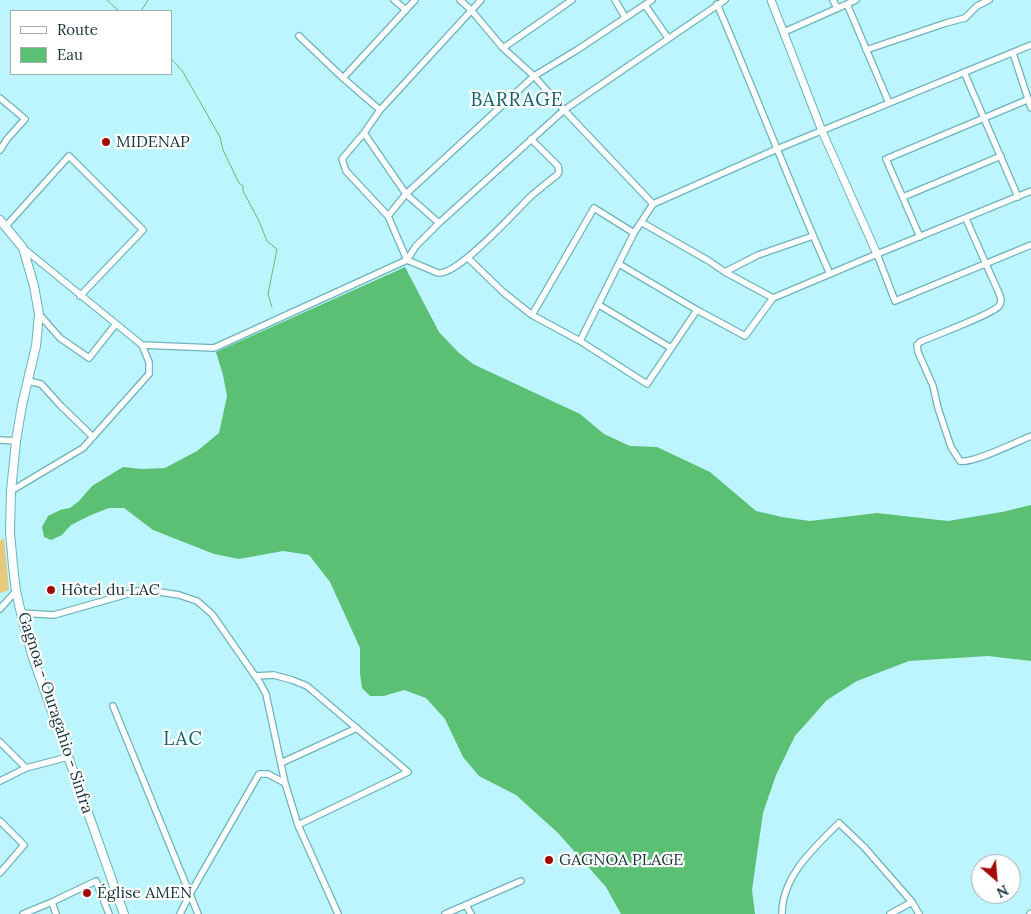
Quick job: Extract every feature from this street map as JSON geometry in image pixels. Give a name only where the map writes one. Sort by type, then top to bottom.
[{"type":"main road","name":"Gagnoa - Ouragahio - Sinfra","points":[[0,220],[23,248],[34,286],[38,314],[36,346],[22,405],[11,491],[10,532],[16,591],[32,654],[124,914]]},
{"type":"street","points":[[394,0],[406,10]]},
{"type":"street","points":[[343,78],[416,0]]},
{"type":"street","points":[[460,0],[504,48],[534,76],[653,204]]},
{"type":"street","points":[[480,0],[380,110],[342,159],[346,171],[388,216],[408,260],[441,274],[468,258],[532,196],[557,175],[559,172],[558,166],[531,140]]},
{"type":"street","points":[[504,48],[572,0]]},
{"type":"street","points":[[615,0],[625,17]]},
{"type":"street","points":[[388,216],[406,194],[534,76],[652,0]]},
{"type":"street","points":[[142,345],[214,348],[408,260],[416,246],[439,223],[564,110],[724,0]]},
{"type":"street","points":[[772,0],[822,131],[895,302],[1031,245]]},
{"type":"street","points":[[833,0],[837,8]]},
{"type":"street","points":[[784,32],[856,0]]},
{"type":"street","points":[[866,50],[965,18],[978,6],[989,0]]},
{"type":"street","points":[[717,4],[830,274]]},
{"type":"street","points":[[846,4],[889,103]]},
{"type":"street","points":[[645,5],[668,38]]},
{"type":"street","points":[[299,36],[380,110]]},
{"type":"street","points":[[580,341],[634,233],[653,204],[777,149],[1031,45]]},
{"type":"street","points":[[1012,53],[1031,108]]},
{"type":"street","points":[[964,72],[1018,197]]},
{"type":"street","points":[[0,98],[25,119],[0,150]]},
{"type":"street","points":[[920,237],[886,159],[1028,100]]},
{"type":"street","points":[[364,133],[406,194],[439,223]]},
{"type":"street","points":[[6,226],[69,156],[143,230],[80,296]]},
{"type":"street","points":[[903,197],[1001,156]]},
{"type":"street","points":[[619,264],[745,336],[773,298],[1031,191]]},
{"type":"street","points":[[532,316],[594,208],[634,233]]},
{"type":"street","points":[[966,219],[987,263],[1000,297],[1000,305],[985,314],[920,342],[917,345],[918,352],[933,386],[951,448],[960,461],[966,462],[1031,436]]},
{"type":"street","points":[[641,222],[709,261],[724,272],[773,298]]},
{"type":"street","points":[[724,272],[758,255],[813,236]]},
{"type":"street","points":[[11,491],[83,448],[148,374],[149,362],[142,345],[23,248]]},
{"type":"street","points":[[468,258],[503,292],[532,316],[580,341],[647,384],[697,310]]},
{"type":"street","points":[[598,305],[671,348]]},
{"type":"street","points":[[38,314],[60,338],[89,358],[115,324]]},
{"type":"street","points":[[28,381],[42,384],[60,405],[93,437]]},
{"type":"street","points":[[0,440],[16,441]]},
{"type":"street","points":[[0,609],[16,591]]},
{"type":"street","points":[[21,613],[54,616],[138,591],[180,595],[197,602],[212,614],[266,694],[285,783],[298,825],[338,914]]},
{"type":"street","points":[[255,676],[274,675],[307,686],[408,772],[298,825]]},
{"type":"street","points":[[113,706],[198,914]]},
{"type":"street","points":[[281,763],[357,728]]},
{"type":"street","points":[[0,742],[26,768]]},
{"type":"street","points":[[0,781],[26,768],[68,756]]},
{"type":"street","points":[[180,914],[258,774],[268,774],[285,783]]},
{"type":"street","points":[[0,821],[24,845],[0,873]]},
{"type":"street","points":[[782,914],[783,896],[789,881],[811,852],[840,823],[865,848],[912,902],[919,914]]},
{"type":"street","points":[[445,914],[521,880]]},
{"type":"street","points":[[23,914],[96,881],[109,914]]},
{"type":"street","points":[[52,902],[56,914]]},
{"type":"street","points":[[890,914],[912,902]]},
{"type":"street","points":[[466,904],[471,914]]},
{"type":"shaded area","points":[[4,538],[9,590],[0,593],[0,541]]},
{"type":"water","points":[[405,267],[439,332],[458,352],[473,364],[580,414],[604,434],[630,446],[657,447],[710,472],[756,511],[810,521],[877,513],[948,521],[1031,505],[1031,661],[988,656],[909,661],[857,681],[827,700],[795,736],[776,775],[763,813],[752,890],[755,914],[621,914],[606,887],[558,833],[516,795],[479,776],[463,757],[445,719],[426,698],[404,690],[384,696],[370,696],[362,688],[360,648],[330,582],[309,555],[283,551],[239,559],[214,554],[153,530],[124,508],[109,508],[91,515],[71,525],[62,535],[51,540],[44,537],[42,527],[48,516],[60,510],[70,508],[92,486],[123,467],[142,469],[165,468],[197,451],[219,433],[227,396],[216,352]]},
{"type":"waterway","points":[[107,0],[118,10]]},
{"type":"waterway","points":[[142,10],[148,0]]},
{"type":"waterway","points":[[172,59],[183,72],[220,137],[223,150],[239,183],[243,186],[243,191],[267,241],[277,249],[268,294],[272,307]]},
{"type":"place","name":"MIDENAP","points":[[106,142]]},
{"type":"place","name":"Hôtel du LAC","points":[[51,590]]},
{"type":"place","name":"GAGNOA PLAGE","points":[[549,860]]},
{"type":"place","name":"Église AMEN","points":[[87,893]]},
{"type":"district","name":"BARRAGE","points":[[517,101]]},
{"type":"district","name":"LAC","points":[[183,740]]}]
